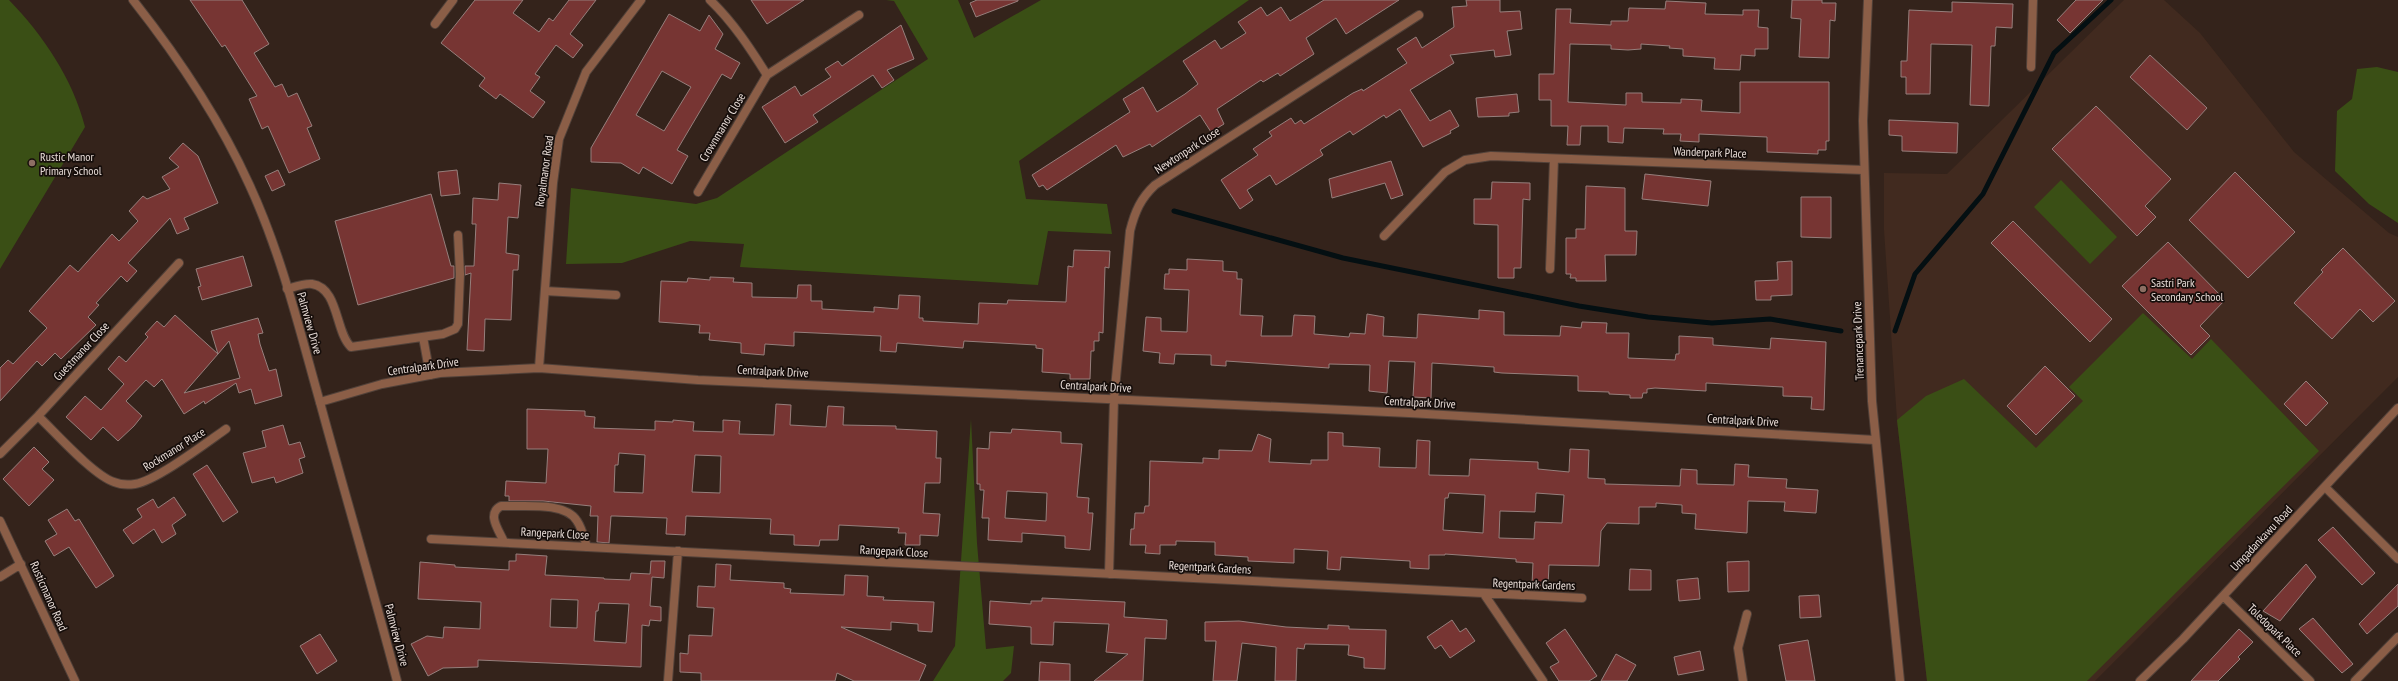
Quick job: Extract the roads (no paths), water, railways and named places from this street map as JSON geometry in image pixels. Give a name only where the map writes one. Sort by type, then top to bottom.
[{"type":"street","name":"Palmview Drive","points":[[133,0],[166,43],[196,88],[229,144],[265,220],[320,402],[397,681]]},
{"type":"street","points":[[435,24],[453,0]]},
{"type":"street","name":"Royalmanor Road","points":[[539,368],[553,183],[559,140],[586,72],[641,0]]},
{"type":"street","points":[[710,0],[724,14],[746,41],[767,75]]},
{"type":"street","name":"Trenancepark Drive","points":[[1868,0],[1863,121],[1875,440],[1900,681]]},
{"type":"street","points":[[2031,67],[2033,0]]},
{"type":"street","name":"Crownmanor Close","points":[[698,192],[767,75],[859,15]]},
{"type":"street","name":"Newtonpark Close","points":[[1114,399],[1130,230],[1134,213],[1143,196],[1162,180],[1420,15]]},
{"type":"street","name":"Wanderpark Place","points":[[1384,236],[1445,172],[1465,160],[1491,156],[1864,170]]},
{"type":"street","points":[[1550,269],[1554,158]]},
{"type":"street","points":[[287,289],[312,284],[324,291],[331,300],[351,347],[448,332],[455,329],[458,324],[460,274],[458,235]]},
{"type":"street","name":"Guestmanor Close","points":[[0,454],[38,416],[179,263]]},
{"type":"street","points":[[545,291],[616,295]]},
{"type":"street","points":[[423,337],[430,375]]},
{"type":"street","name":"Centralpark Drive","points":[[320,402],[382,384],[430,375],[539,368],[698,380],[1408,413],[1875,440]]},
{"type":"street","points":[[1109,574],[1114,399]]},
{"type":"street","name":"Umgadankawu Road","points":[[2140,681],[2183,639],[2398,408]]},
{"type":"street","name":"Rockmanor Place","points":[[38,416],[100,474],[112,482],[123,485],[135,484],[150,479],[226,429]]},
{"type":"street","points":[[2325,487],[2398,558]]},
{"type":"street","points":[[504,542],[494,522],[493,514],[495,509],[501,506],[553,508],[564,509],[577,521],[587,547]]},
{"type":"street","name":"Rusticmanor Road","points":[[0,521],[75,681]]},
{"type":"street","name":"Rangepark Close","points":[[432,538],[1109,574]]},
{"type":"street","points":[[668,681],[678,551]]},
{"type":"street","points":[[0,577],[21,564]]},
{"type":"street","name":"Regentpark Gardens","points":[[1109,574],[1582,598]]},
{"type":"street","name":"Regentpark Gardens","points":[[1484,594],[1543,681]]},
{"type":"street","name":"Toledopark Place","points":[[2223,596],[2310,681]]},
{"type":"street","points":[[1743,681],[1738,648],[1747,614]]},
{"type":"street","points":[[2355,681],[2398,637]]},
{"type":"waterway","points":[[1895,331],[1915,274],[1983,194],[2054,53],[2111,0]]},
{"type":"waterway","points":[[1174,211],[1343,258],[1579,306],[1648,317],[1712,323],[1770,319],[1841,331]]},
{"type":"place","name":"Rustic Manor Primary School","points":[[32,163]]},
{"type":"place","name":"Sastri Park Secondary School","points":[[2143,289]]}]
